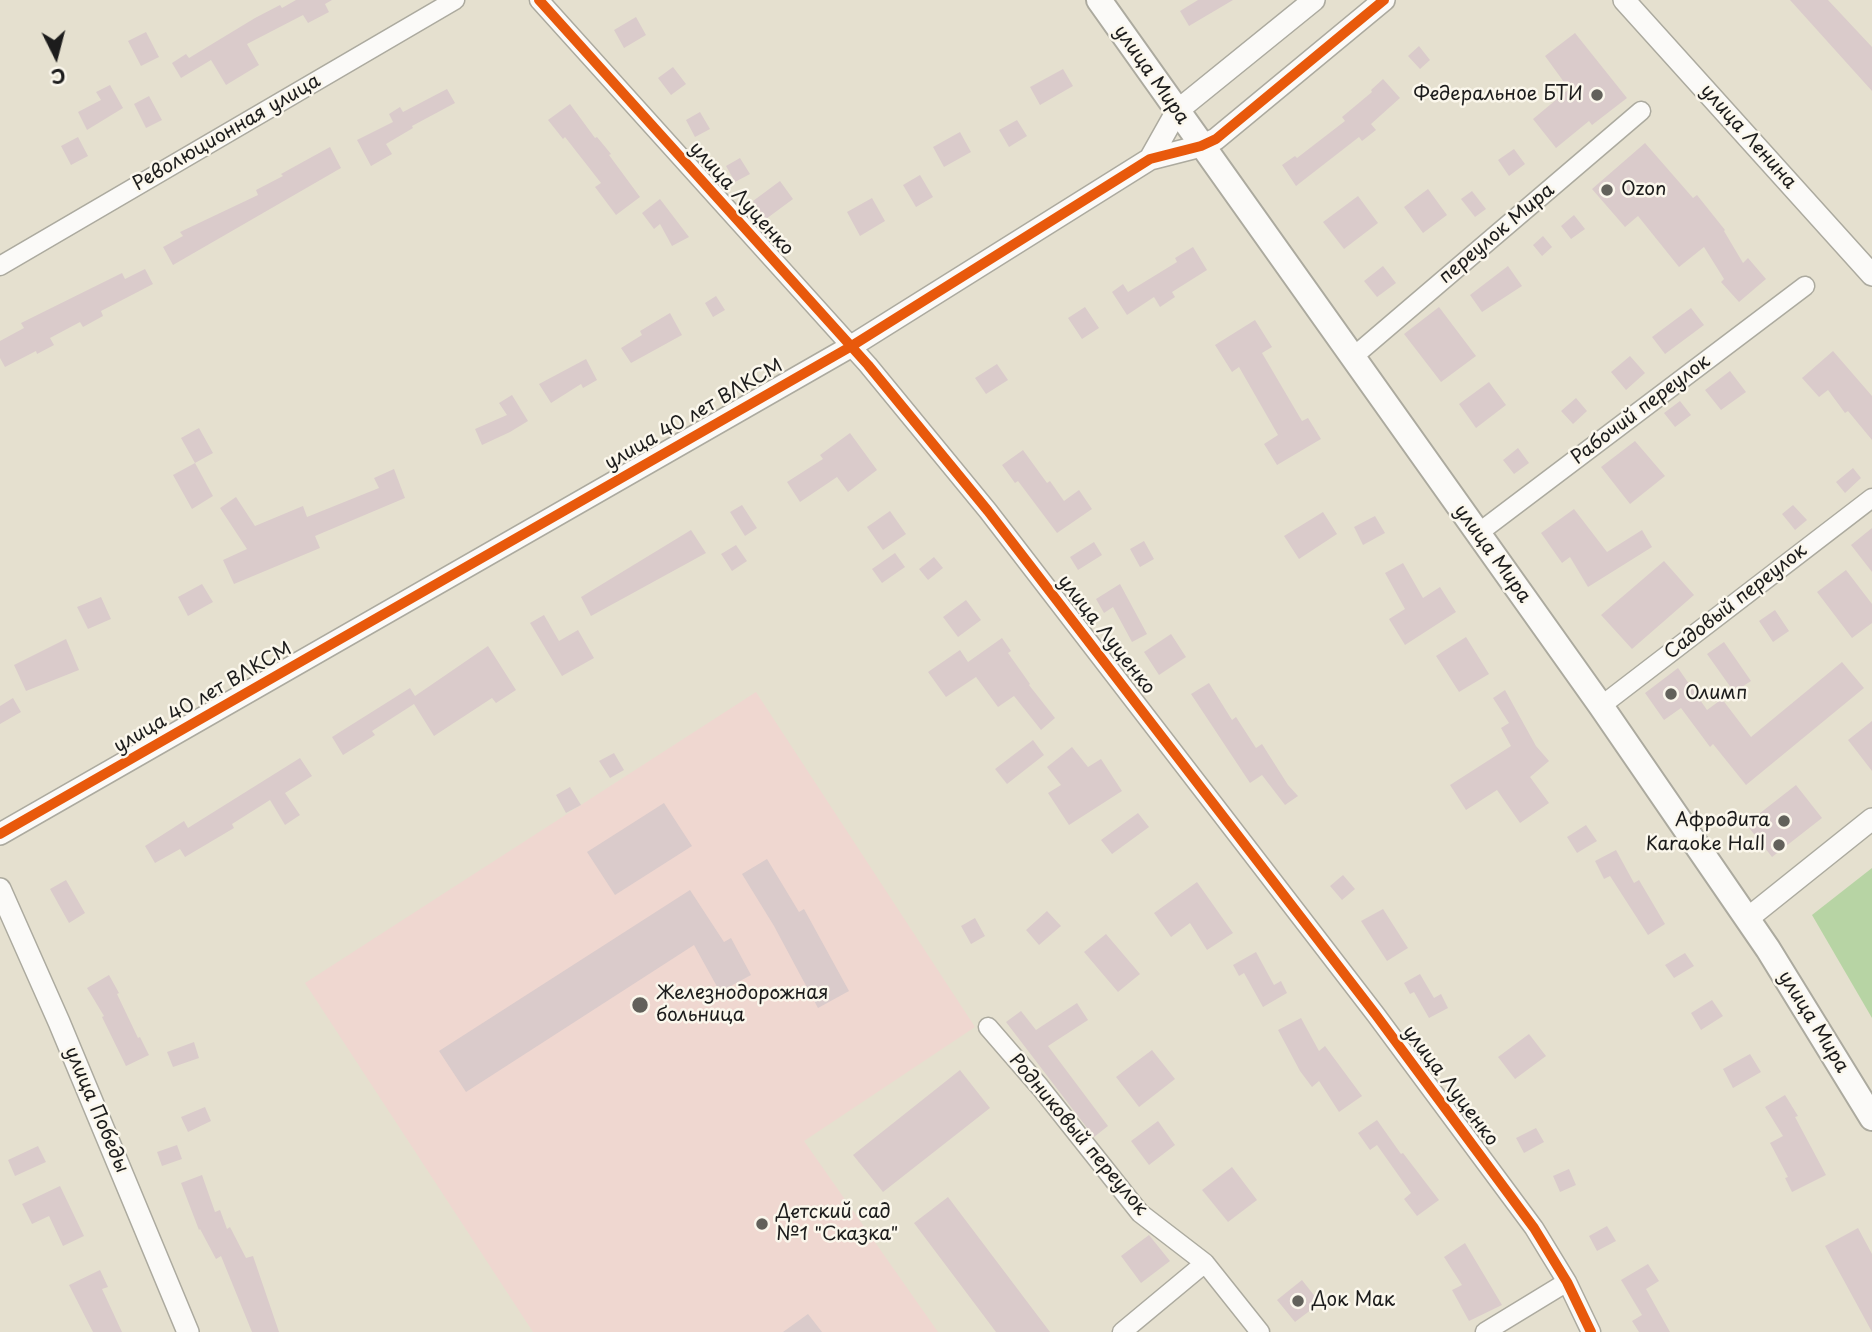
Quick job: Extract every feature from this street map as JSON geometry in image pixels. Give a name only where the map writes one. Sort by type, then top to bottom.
[{"type":"main road","name":"улица Мира","points":[[1099,0],[1601,706],[1768,949],[1872,1118]]},
{"type":"street","name":"Революционная улица","points":[[0,266],[455,0]]},
{"type":"street","name":"улица Луценко","points":[[539,0],[868,365],[988,511],[1208,795],[1534,1227],[1567,1282],[1591,1332]]},
{"type":"street","name":"улица 40 лет ВЛКСМ","points":[[1150,159],[1177,111],[1314,0]]},
{"type":"street","name":"улица 40 лет ВЛКСМ","points":[[0,834],[850,346],[1150,159],[1201,146],[1216,139],[1384,0]]},
{"type":"street","name":"улица Ленина","points":[[1624,0],[1872,275]]},
{"type":"street","name":"переулок Мира","points":[[1353,357],[1641,111]]},
{"type":"street","name":"Рабочий переулок","points":[[1477,534],[1805,286]]},
{"type":"street","name":"Садовый переулок","points":[[1601,706],[1872,498]]},
{"type":"street","points":[[1747,919],[1872,820]]},
{"type":"street","name":"улица Победы","points":[[0,889],[59,1022],[188,1332]]},
{"type":"street","name":"Родниковый переулок","points":[[989,1027],[1140,1213],[1205,1263],[1260,1332]]},
{"type":"street","points":[[1122,1332],[1205,1263]]},
{"type":"street","points":[[1485,1332],[1567,1282]]},
{"type":"shaded area","name":"Железнодорожная больница","points":[[756,692],[975,1027],[804,1141],[938,1332],[533,1332],[305,983]]},
{"type":"green space","points":[[1872,868],[1872,1018],[1812,915]]},
{"type":"building","points":[[296,0],[332,0],[325,4],[329,12],[308,23],[303,15],[247,44],[259,65],[226,85],[211,60],[181,78],[172,63],[186,54],[189,58],[255,18]]},
{"type":"building","points":[[1198,0],[1233,0],[1189,26],[1180,11]]},
{"type":"building","points":[[1790,0],[1828,0],[1872,47],[1872,91]]},
{"type":"building","points":[[636,17],[646,35],[624,48],[614,30]]},
{"type":"building","points":[[146,32],[159,57],[141,66],[128,41]]},
{"type":"building","points":[[1575,33],[1627,98],[1592,125],[1589,121],[1556,148],[1533,119],[1569,89],[1545,56]]},
{"type":"building","points":[[1419,46],[1430,60],[1420,69],[1408,56]]},
{"type":"building","points":[[673,67],[686,84],[671,95],[658,78]]},
{"type":"building","points":[[1063,69],[1073,86],[1040,105],[1030,87]]},
{"type":"building","points":[[1383,79],[1400,98],[1371,124],[1376,130],[1362,141],[1359,137],[1296,186],[1282,165],[1295,156],[1297,158],[1345,121],[1342,117]]},
{"type":"building","points":[[110,85],[123,108],[87,130],[78,112],[101,100],[96,92]]},
{"type":"building","points":[[447,89],[455,103],[412,126],[413,128],[386,144],[392,154],[371,166],[357,140],[393,122],[389,114],[400,107],[403,112]]},
{"type":"building","points":[[149,96],[162,120],[146,128],[134,104]]},
{"type":"building","points":[[570,104],[595,138],[597,137],[611,154],[609,155],[640,197],[616,215],[595,187],[601,183],[548,120]]},
{"type":"building","points":[[700,112],[710,129],[695,137],[686,120]]},
{"type":"building","points":[[1017,120],[1027,136],[1009,147],[999,130]]},
{"type":"building","points":[[960,132],[971,152],[944,167],[933,147]]},
{"type":"building","points":[[78,137],[88,156],[71,165],[61,146]]},
{"type":"building","points":[[1645,143],[1693,198],[1697,195],[1725,230],[1743,263],[1748,258],[1766,279],[1739,302],[1721,282],[1724,279],[1704,247],[1679,267],[1638,216],[1625,227],[1592,189]]},
{"type":"building","points":[[330,147],[341,168],[173,265],[163,247],[183,236],[180,232],[258,195],[256,190]]},
{"type":"building","points":[[1514,149],[1525,164],[1509,176],[1498,160]]},
{"type":"building","points":[[740,158],[750,174],[735,182],[726,166]]},
{"type":"building","points":[[920,175],[933,197],[916,207],[903,185]]},
{"type":"building","points":[[780,181],[793,199],[766,219],[753,201]]},
{"type":"building","points":[[1428,189],[1447,215],[1423,233],[1404,207]]},
{"type":"building","points":[[1472,191],[1486,209],[1475,217],[1461,199]]},
{"type":"building","points":[[1358,196],[1378,223],[1344,249],[1323,222]]},
{"type":"building","points":[[872,198],[885,221],[860,236],[847,212]]},
{"type":"building","points":[[660,199],[689,237],[672,246],[660,224],[654,229],[642,213]]},
{"type":"building","points":[[1574,215],[1585,229],[1571,239],[1561,226]]},
{"type":"building","points":[[1543,236],[1552,247],[1542,256],[1533,245]]},
{"type":"building","points":[[1193,247],[1207,270],[1172,292],[1175,297],[1160,307],[1154,297],[1127,315],[1112,292],[1123,284],[1128,292],[1177,262],[1175,258]]},
{"type":"building","points":[[1383,266],[1396,283],[1377,297],[1364,281]]},
{"type":"building","points":[[1508,266],[1522,286],[1482,312],[1470,295]]},
{"type":"building","points":[[145,269],[153,284],[101,311],[103,316],[83,327],[80,322],[50,338],[54,345],[5,367],[0,358],[0,341],[24,328],[21,323],[122,273],[125,279]]},
{"type":"building","points":[[716,296],[725,310],[713,317],[705,303]]},
{"type":"building","points":[[1085,307],[1099,328],[1082,339],[1068,318]]},
{"type":"building","points":[[1439,307],[1476,356],[1441,382],[1404,334]]},
{"type":"building","points":[[1691,308],[1704,325],[1665,354],[1652,337]]},
{"type":"building","points":[[670,313],[682,335],[631,363],[621,348],[642,335],[640,331]]},
{"type":"building","points":[[1255,320],[1272,347],[1262,353],[1302,421],[1308,418],[1321,439],[1277,465],[1264,444],[1278,435],[1239,367],[1232,372],[1215,345]]},
{"type":"building","points":[[1833,351],[1872,396],[1872,440],[1848,411],[1845,413],[1828,390],[1819,397],[1802,378]]},
{"type":"building","points":[[1630,356],[1645,373],[1626,390],[1611,372]]},
{"type":"building","points":[[586,359],[597,380],[583,388],[581,384],[551,403],[539,384]]},
{"type":"building","points":[[997,364],[1008,380],[986,394],[975,378]]},
{"type":"building","points":[[1730,371],[1746,392],[1721,410],[1705,390]]},
{"type":"building","points":[[1489,382],[1506,405],[1476,428],[1459,404]]},
{"type":"building","points":[[512,395],[528,421],[482,445],[475,429],[507,415],[499,403]]},
{"type":"building","points":[[1576,398],[1587,411],[1573,424],[1561,411]]},
{"type":"building","points":[[1680,401],[1691,415],[1675,427],[1664,413]]},
{"type":"building","points":[[199,428],[213,453],[195,463],[181,438]]},
{"type":"building","points":[[850,433],[877,470],[848,492],[837,477],[800,502],[787,482],[823,459],[820,455]]},
{"type":"building","points":[[1635,441],[1665,476],[1630,504],[1601,467]]},
{"type":"building","points":[[1518,448],[1529,463],[1514,474],[1503,460]]},
{"type":"building","points":[[1023,450],[1064,501],[1079,490],[1092,509],[1057,533],[1018,481],[1015,483],[1002,465]]},
{"type":"building","points":[[195,463],[213,496],[192,509],[173,475]]},
{"type":"building","points":[[1853,468],[1861,478],[1845,493],[1836,482]]},
{"type":"building","points":[[394,469],[405,498],[315,536],[320,548],[234,584],[223,560],[247,549],[220,508],[236,497],[255,526],[303,506],[307,517],[379,488],[374,478]]},
{"type":"building","points":[[742,505],[757,528],[745,536],[730,512]]},
{"type":"building","points":[[1793,505],[1807,520],[1795,530],[1782,514]]},
{"type":"building","points":[[1574,509],[1607,552],[1642,530],[1652,547],[1588,587],[1570,557],[1562,563],[1541,533]]},
{"type":"building","points":[[890,511],[906,534],[883,550],[867,527]]},
{"type":"building","points":[[1323,512],[1337,534],[1299,559],[1284,536]]},
{"type":"building","points":[[1375,516],[1385,533],[1363,545],[1354,527]]},
{"type":"building","points":[[1872,528],[1872,572],[1851,545]]},
{"type":"building","points":[[691,530],[706,553],[591,616],[581,597]]},
{"type":"building","points":[[1144,541],[1154,559],[1140,567],[1130,549]]},
{"type":"building","points":[[1094,542],[1102,555],[1078,570],[1070,557]]},
{"type":"building","points":[[736,545],[747,561],[732,571],[721,554]]},
{"type":"building","points":[[895,553],[905,567],[882,583],[872,569]]},
{"type":"building","points":[[934,557],[943,568],[928,580],[919,569]]},
{"type":"building","points":[[1664,561],[1694,595],[1632,649],[1601,615]]},
{"type":"building","points":[[1403,563],[1423,598],[1440,587],[1456,612],[1405,645],[1389,619],[1405,609],[1385,573]]},
{"type":"building","points":[[1846,570],[1872,604],[1872,623],[1852,638],[1817,592]]},
{"type":"building","points":[[202,584],[213,602],[188,616],[178,597]]},
{"type":"building","points":[[1120,584],[1147,634],[1132,642],[1113,607],[1104,613],[1096,599]]},
{"type":"building","points":[[101,597],[111,619],[88,629],[77,607]]},
{"type":"building","points":[[966,600],[981,620],[958,637],[943,617]]},
{"type":"building","points":[[1775,610],[1789,631],[1773,642],[1759,621]]},
{"type":"building","points":[[544,615],[559,641],[578,630],[594,658],[562,676],[530,623]]},
{"type":"building","points":[[1171,634],[1186,657],[1159,675],[1144,652]]},
{"type":"building","points":[[1466,637],[1489,674],[1459,692],[1436,656]]},
{"type":"building","points":[[1002,638],[1011,651],[1008,653],[1029,685],[1055,718],[1041,730],[1014,696],[998,707],[976,677],[946,697],[928,672],[960,650],[968,662]]},
{"type":"building","points":[[66,639],[79,670],[26,691],[14,665]]},
{"type":"building","points":[[1724,642],[1751,681],[1734,692],[1707,654]]},
{"type":"building","points":[[488,646],[516,690],[496,703],[492,698],[434,736],[414,704],[372,731],[375,735],[343,755],[332,737],[410,688],[415,696]]},
{"type":"building","points":[[1842,662],[1864,688],[1746,785],[1713,744],[1710,747],[1681,708],[1664,720],[1645,693],[1678,668],[1707,710],[1722,699],[1751,737]]},
{"type":"building","points":[[1209,683],[1232,720],[1236,717],[1256,748],[1262,744],[1298,796],[1285,805],[1262,775],[1250,783],[1191,694]]},
{"type":"building","points":[[1505,690],[1536,746],[1549,761],[1530,777],[1549,803],[1520,823],[1497,790],[1466,810],[1450,785],[1511,746],[1501,728],[1509,723],[1493,698]]},
{"type":"building","points":[[13,698],[21,712],[0,724],[0,706]]},
{"type":"building","points":[[1872,721],[1872,771],[1848,740]]},
{"type":"building","points":[[1033,740],[1044,755],[1007,784],[995,769]]},
{"type":"building","points":[[1072,747],[1088,767],[1101,759],[1122,791],[1069,825],[1048,793],[1061,785],[1047,767]]},
{"type":"building","points":[[614,753],[624,770],[610,778],[599,761]]},
{"type":"building","points":[[300,758],[312,776],[285,793],[300,815],[285,825],[270,800],[232,824],[234,828],[185,857],[180,849],[155,863],[145,846],[184,821],[188,828]]},
{"type":"building","name":"Афродита","points":[[1796,785],[1822,818],[1772,857],[1746,824]]},
{"type":"building","points":[[570,787],[581,805],[566,813],[556,795]]},
{"type":"building","points":[[664,803],[692,846],[615,895],[587,852]]},
{"type":"building","points":[[1138,813],[1149,827],[1112,854],[1101,840]]},
{"type":"building","points":[[1586,825],[1597,841],[1577,853],[1567,837]]},
{"type":"building","points":[[1616,850],[1634,883],[1639,880],[1665,924],[1648,935],[1610,876],[1604,879],[1595,861]]},
{"type":"building","points":[[767,859],[799,912],[804,909],[849,991],[818,1008],[774,926],[742,874]]},
{"type":"building","points":[[1343,875],[1355,889],[1342,900],[1330,886]]},
{"type":"building","points":[[66,880],[85,913],[69,923],[50,889]]},
{"type":"building","points":[[1197,882],[1233,933],[1207,950],[1190,923],[1171,937],[1154,913]]},
{"type":"building","points":[[690,890],[724,942],[731,938],[751,975],[720,992],[694,945],[466,1092],[439,1051]]},
{"type":"building","points":[[1383,909],[1408,948],[1387,961],[1361,921]]},
{"type":"building","points":[[1047,911],[1061,926],[1039,945],[1026,930]]},
{"type":"building","points":[[975,918],[985,936],[971,944],[961,926]]},
{"type":"building","points":[[1106,934],[1140,974],[1118,992],[1084,952]]},
{"type":"building","points":[[1256,952],[1274,985],[1281,981],[1287,993],[1263,1007],[1244,973],[1239,976],[1233,965]]},
{"type":"building","points":[[1685,953],[1694,966],[1674,978],[1665,965]]},
{"type":"building","points":[[1420,974],[1434,998],[1441,994],[1448,1008],[1429,1018],[1414,992],[1410,994],[1404,983]]},
{"type":"building","points":[[109,975],[138,1038],[140,1037],[149,1055],[126,1066],[102,1017],[104,1016],[87,988]]},
{"type":"building","points":[[1712,1000],[1723,1016],[1701,1030],[1691,1013]]},
{"type":"building","points":[[1077,1003],[1088,1020],[1048,1046],[1108,1126],[1094,1137],[1006,1022],[1021,1011],[1036,1030]]},
{"type":"building","points":[[1301,1018],[1319,1051],[1325,1046],[1362,1096],[1339,1112],[1319,1081],[1312,1087],[1300,1071],[1278,1030]]},
{"type":"building","points":[[1529,1034],[1546,1056],[1515,1079],[1498,1057]]},
{"type":"building","points":[[194,1042],[199,1058],[173,1067],[167,1052]]},
{"type":"building","points":[[1152,1050],[1175,1079],[1139,1107],[1116,1077]]},
{"type":"building","points":[[1750,1054],[1761,1072],[1733,1088],[1723,1069]]},
{"type":"building","points":[[960,1070],[990,1108],[883,1192],[853,1155]]},
{"type":"building","points":[[1785,1095],[1826,1175],[1792,1192],[1785,1178],[1788,1177],[1770,1143],[1783,1136],[1765,1107]]},
{"type":"building","points":[[205,1107],[211,1121],[188,1132],[181,1117]]},
{"type":"building","points":[[1377,1120],[1439,1200],[1417,1216],[1404,1199],[1411,1193],[1377,1145],[1370,1150],[1358,1133]]},
{"type":"building","points":[[1158,1121],[1175,1145],[1149,1165],[1131,1141]]},
{"type":"building","points":[[1536,1128],[1544,1142],[1524,1153],[1516,1138]]},
{"type":"building","points":[[177,1145],[182,1159],[162,1166],[157,1152]]},
{"type":"building","points":[[38,1146],[46,1162],[15,1176],[8,1160]]},
{"type":"building","points":[[1232,1167],[1257,1200],[1228,1222],[1202,1190]]},
{"type":"building","points":[[1569,1169],[1576,1185],[1560,1192],[1553,1176]]},
{"type":"building","points":[[202,1175],[215,1212],[220,1210],[227,1229],[230,1227],[246,1258],[253,1256],[279,1332],[252,1332],[221,1256],[216,1259],[199,1230],[181,1183]]},
{"type":"building","points":[[60,1186],[84,1236],[63,1246],[49,1216],[32,1224],[22,1204]]},
{"type":"building","points":[[948,1197],[1050,1332],[996,1332],[914,1223]]},
{"type":"building","points":[[1607,1226],[1616,1241],[1597,1251],[1589,1236]]},
{"type":"building","points":[[1858,1228],[1872,1254],[1872,1332],[1825,1246]]},
{"type":"building","points":[[1149,1235],[1170,1261],[1141,1283],[1121,1256]]},
{"type":"building","points":[[1465,1243],[1502,1305],[1469,1321],[1452,1290],[1462,1285],[1444,1257]]},
{"type":"building","points":[[1648,1264],[1659,1281],[1646,1289],[1670,1332],[1639,1332],[1632,1321],[1642,1315],[1621,1280]]},
{"type":"building","points":[[100,1270],[108,1287],[102,1289],[122,1332],[93,1332],[69,1285]]},
{"type":"building","name":"Док Мак","points":[[1302,1280],[1320,1303],[1295,1322],[1277,1300]]},
{"type":"building","points":[[808,1314],[822,1332],[783,1332]]},
{"type":"cycle path","points":[[539,0],[868,365],[988,511],[1376,1015],[1534,1228],[1567,1282],[1591,1332]]},
{"type":"cycle path","points":[[0,834],[850,347],[1150,159],[1201,146],[1216,139],[1384,0]]},
{"type":"place","name":"Федеральное БТИ","points":[[1597,95]]},
{"type":"place","name":"Ozon","points":[[1607,190]]},
{"type":"place","name":"Олимп","points":[[1671,694]]},
{"type":"place","name":"Афродита","points":[[1784,821]]},
{"type":"place","name":"Karaoke Hall","points":[[1779,845]]},
{"type":"place","name":"Железнодорожная больница","points":[[640,1005]]},
{"type":"place","name":"Детский сад №1 \"Сказка\"","points":[[762,1224]]},
{"type":"place","name":"Док Мак","points":[[1298,1301]]}]
